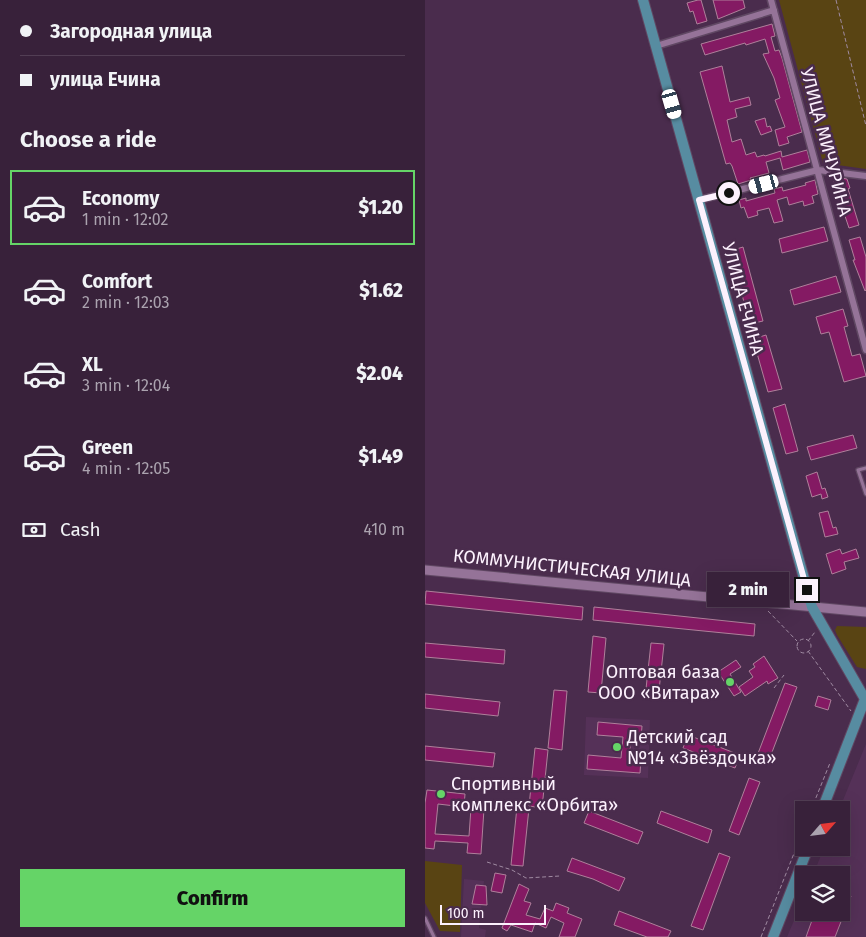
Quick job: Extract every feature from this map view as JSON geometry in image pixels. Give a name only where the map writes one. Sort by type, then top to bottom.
[{"type":"main road","name":"УЛИЦА ЕЧИНА","points":[[643,0],[812,607],[865,697]]},
{"type":"main road","name":"КОММУНИСТИЧЕСКАЯ УЛИЦА","points":[[425,570],[866,612]]},
{"type":"main road","points":[[825,801],[865,697]]},
{"type":"main road","points":[[773,937],[805,856]]},
{"type":"street","name":"УЛИЦА МИЧУРИНА","points":[[771,0],[866,350]]},
{"type":"street","points":[[656,46],[774,10]]},
{"type":"street","points":[[699,200],[818,170],[866,176]]},
{"type":"lane","points":[[866,468],[858,470],[866,494]]},
{"type":"lane","points":[[425,918],[434,937]]},
{"type":"path","points":[[835,0],[866,126]]},
{"type":"path","points":[[768,612],[798,642],[797,646],[800,652],[808,651],[811,646],[804,639],[798,642]]},
{"type":"path","points":[[808,641],[817,630]]},
{"type":"path","points":[[808,651],[852,712]]},
{"type":"path","points":[[774,688],[784,675]]},
{"type":"path","points":[[761,937],[795,851]]},
{"type":"path","points":[[487,862],[512,870],[527,878],[560,876]]},
{"type":"shaded area","points":[[779,0],[866,0],[866,169],[823,163]]},
{"type":"shaded area","points":[[837,626],[866,627],[866,669],[857,667],[837,635],[835,630]]},
{"type":"shaded area","name":"Детский сад №14 «Звёздочка»","points":[[586,717],[650,720],[648,778],[584,775]]},
{"type":"shaded area","points":[[866,744],[866,937],[787,937],[795,918],[795,921],[850,921],[850,866],[817,866],[821,856],[850,856],[850,801],[843,801]]},
{"type":"shaded area","points":[[425,861],[462,865],[460,932],[440,931],[425,903]]},
{"type":"shaded area","points":[[464,879],[484,881],[479,928],[486,930],[485,937],[461,937]]},
{"type":"building","points":[[701,0],[707,21],[697,24],[693,11],[690,12],[687,3]]},
{"type":"building","points":[[713,0],[743,0],[745,8],[718,19]]},
{"type":"building","points":[[772,24],[775,36],[771,37],[775,51],[779,50],[782,58],[802,132],[787,137],[789,143],[779,146],[775,130],[785,127],[775,100],[780,98],[774,78],[763,54],[769,53],[765,39],[705,55],[701,44]]},
{"type":"building","points":[[722,66],[730,102],[749,97],[751,105],[735,109],[737,117],[727,120],[732,142],[741,139],[746,155],[755,152],[757,157],[781,151],[782,157],[807,150],[810,162],[783,170],[780,158],[766,162],[769,173],[750,178],[751,180],[738,184],[732,166],[730,163],[726,164],[700,72]]},
{"type":"building","points":[[765,118],[767,127],[770,126],[772,131],[761,135],[755,121]]},
{"type":"building","points":[[842,178],[847,179],[850,188],[848,189],[859,225],[849,228],[844,213],[842,213],[834,181]]},
{"type":"building","points":[[815,180],[818,194],[812,196],[814,203],[804,206],[803,201],[789,205],[787,197],[777,200],[783,221],[774,223],[769,208],[757,211],[758,215],[748,218],[744,207],[741,208],[739,200],[746,198],[746,201],[775,193],[774,189],[782,187],[783,191],[806,185],[805,183]]},
{"type":"building","points":[[824,227],[828,241],[782,253],[779,239]]},
{"type":"building","points":[[860,237],[866,257],[865,291],[853,260],[855,260],[849,240]]},
{"type":"building","points":[[743,247],[763,321],[750,324],[730,251]]},
{"type":"building","points":[[836,276],[841,292],[794,305],[790,290]]},
{"type":"building","points":[[843,309],[848,326],[844,327],[852,356],[860,354],[866,376],[844,382],[829,332],[821,334],[816,317]]},
{"type":"building","points":[[766,335],[782,389],[768,392],[753,339]]},
{"type":"building","points":[[785,404],[798,451],[786,454],[773,408]]},
{"type":"building","points":[[853,435],[857,448],[811,460],[807,447]]},
{"type":"building","points":[[817,472],[822,489],[825,488],[828,497],[822,499],[821,494],[812,497],[806,476]]},
{"type":"building","points":[[828,511],[833,528],[836,527],[838,534],[825,537],[819,513]]},
{"type":"building","points":[[840,549],[842,554],[856,549],[859,558],[844,562],[846,569],[832,574],[826,554]]},
{"type":"building","points":[[426,591],[583,607],[582,620],[425,604]]},
{"type":"building","points":[[594,607],[755,624],[754,636],[593,620]]},
{"type":"building","points":[[593,636],[606,638],[601,693],[588,692]]},
{"type":"building","points":[[425,643],[505,650],[504,664],[425,657]]},
{"type":"building","points":[[651,643],[664,644],[658,700],[645,698]]},
{"type":"building","points":[[764,656],[778,678],[768,684],[767,681],[745,696],[739,687],[753,677],[749,671],[755,667],[753,664]]},
{"type":"building","name":"Оптовая база ООО «Витара»","points":[[736,660],[741,667],[730,674],[741,692],[734,696],[718,672]]},
{"type":"building","points":[[785,683],[797,687],[769,760],[757,756]]},
{"type":"building","points":[[554,690],[567,691],[562,750],[548,748]]},
{"type":"building","points":[[425,694],[500,702],[498,716],[425,708]]},
{"type":"building","points":[[818,696],[831,700],[828,710],[815,706]]},
{"type":"building","points":[[598,722],[642,726],[641,739],[631,738],[629,759],[641,759],[640,773],[587,769],[588,755],[621,758],[623,737],[597,735]]},
{"type":"building","points":[[688,735],[740,755],[735,768],[683,748]]},
{"type":"building","points":[[425,746],[495,753],[493,767],[425,760]]},
{"type":"building","points":[[535,748],[548,750],[542,808],[529,806]]},
{"type":"building","points":[[749,778],[760,782],[739,835],[729,831]]},
{"type":"building","points":[[427,790],[465,794],[464,807],[438,804],[435,834],[469,836],[471,808],[484,809],[481,854],[467,853],[468,843],[435,841],[434,849],[425,848],[425,803]]},
{"type":"building","points":[[517,807],[529,808],[523,866],[511,865]]},
{"type":"building","points":[[589,811],[643,832],[638,844],[584,823]]},
{"type":"building","points":[[661,811],[712,830],[708,843],[657,823]]},
{"type":"building","points":[[719,853],[730,857],[703,930],[691,926]]},
{"type":"building","points":[[572,858],[625,878],[619,891],[593,879],[567,871]]},
{"type":"building","points":[[495,873],[506,875],[502,893],[491,891]]},
{"type":"building","points":[[519,884],[529,889],[524,901],[531,903],[526,915],[540,919],[545,908],[553,911],[556,903],[569,908],[567,913],[582,919],[575,937],[559,937],[564,923],[551,917],[546,928],[535,923],[532,932],[511,925],[507,931],[502,928]]},
{"type":"building","points":[[476,885],[486,886],[487,905],[472,904]]},
{"type":"building","points":[[619,911],[671,931],[668,937],[647,937],[614,925]]},
{"type":"building","points":[[812,921],[841,921],[835,937],[806,937]]},
{"type":"place","name":"Оптовая база ООО «Витара»","points":[[730,682]]},
{"type":"place","name":"Детский сад №14 «Звёздочка»","points":[[617,747]]},
{"type":"place","name":"Спортивный комплекс «Орбита»","points":[[441,794]]},
{"type":"route","points":[[729,193],[699,200],[807,590]]}]
